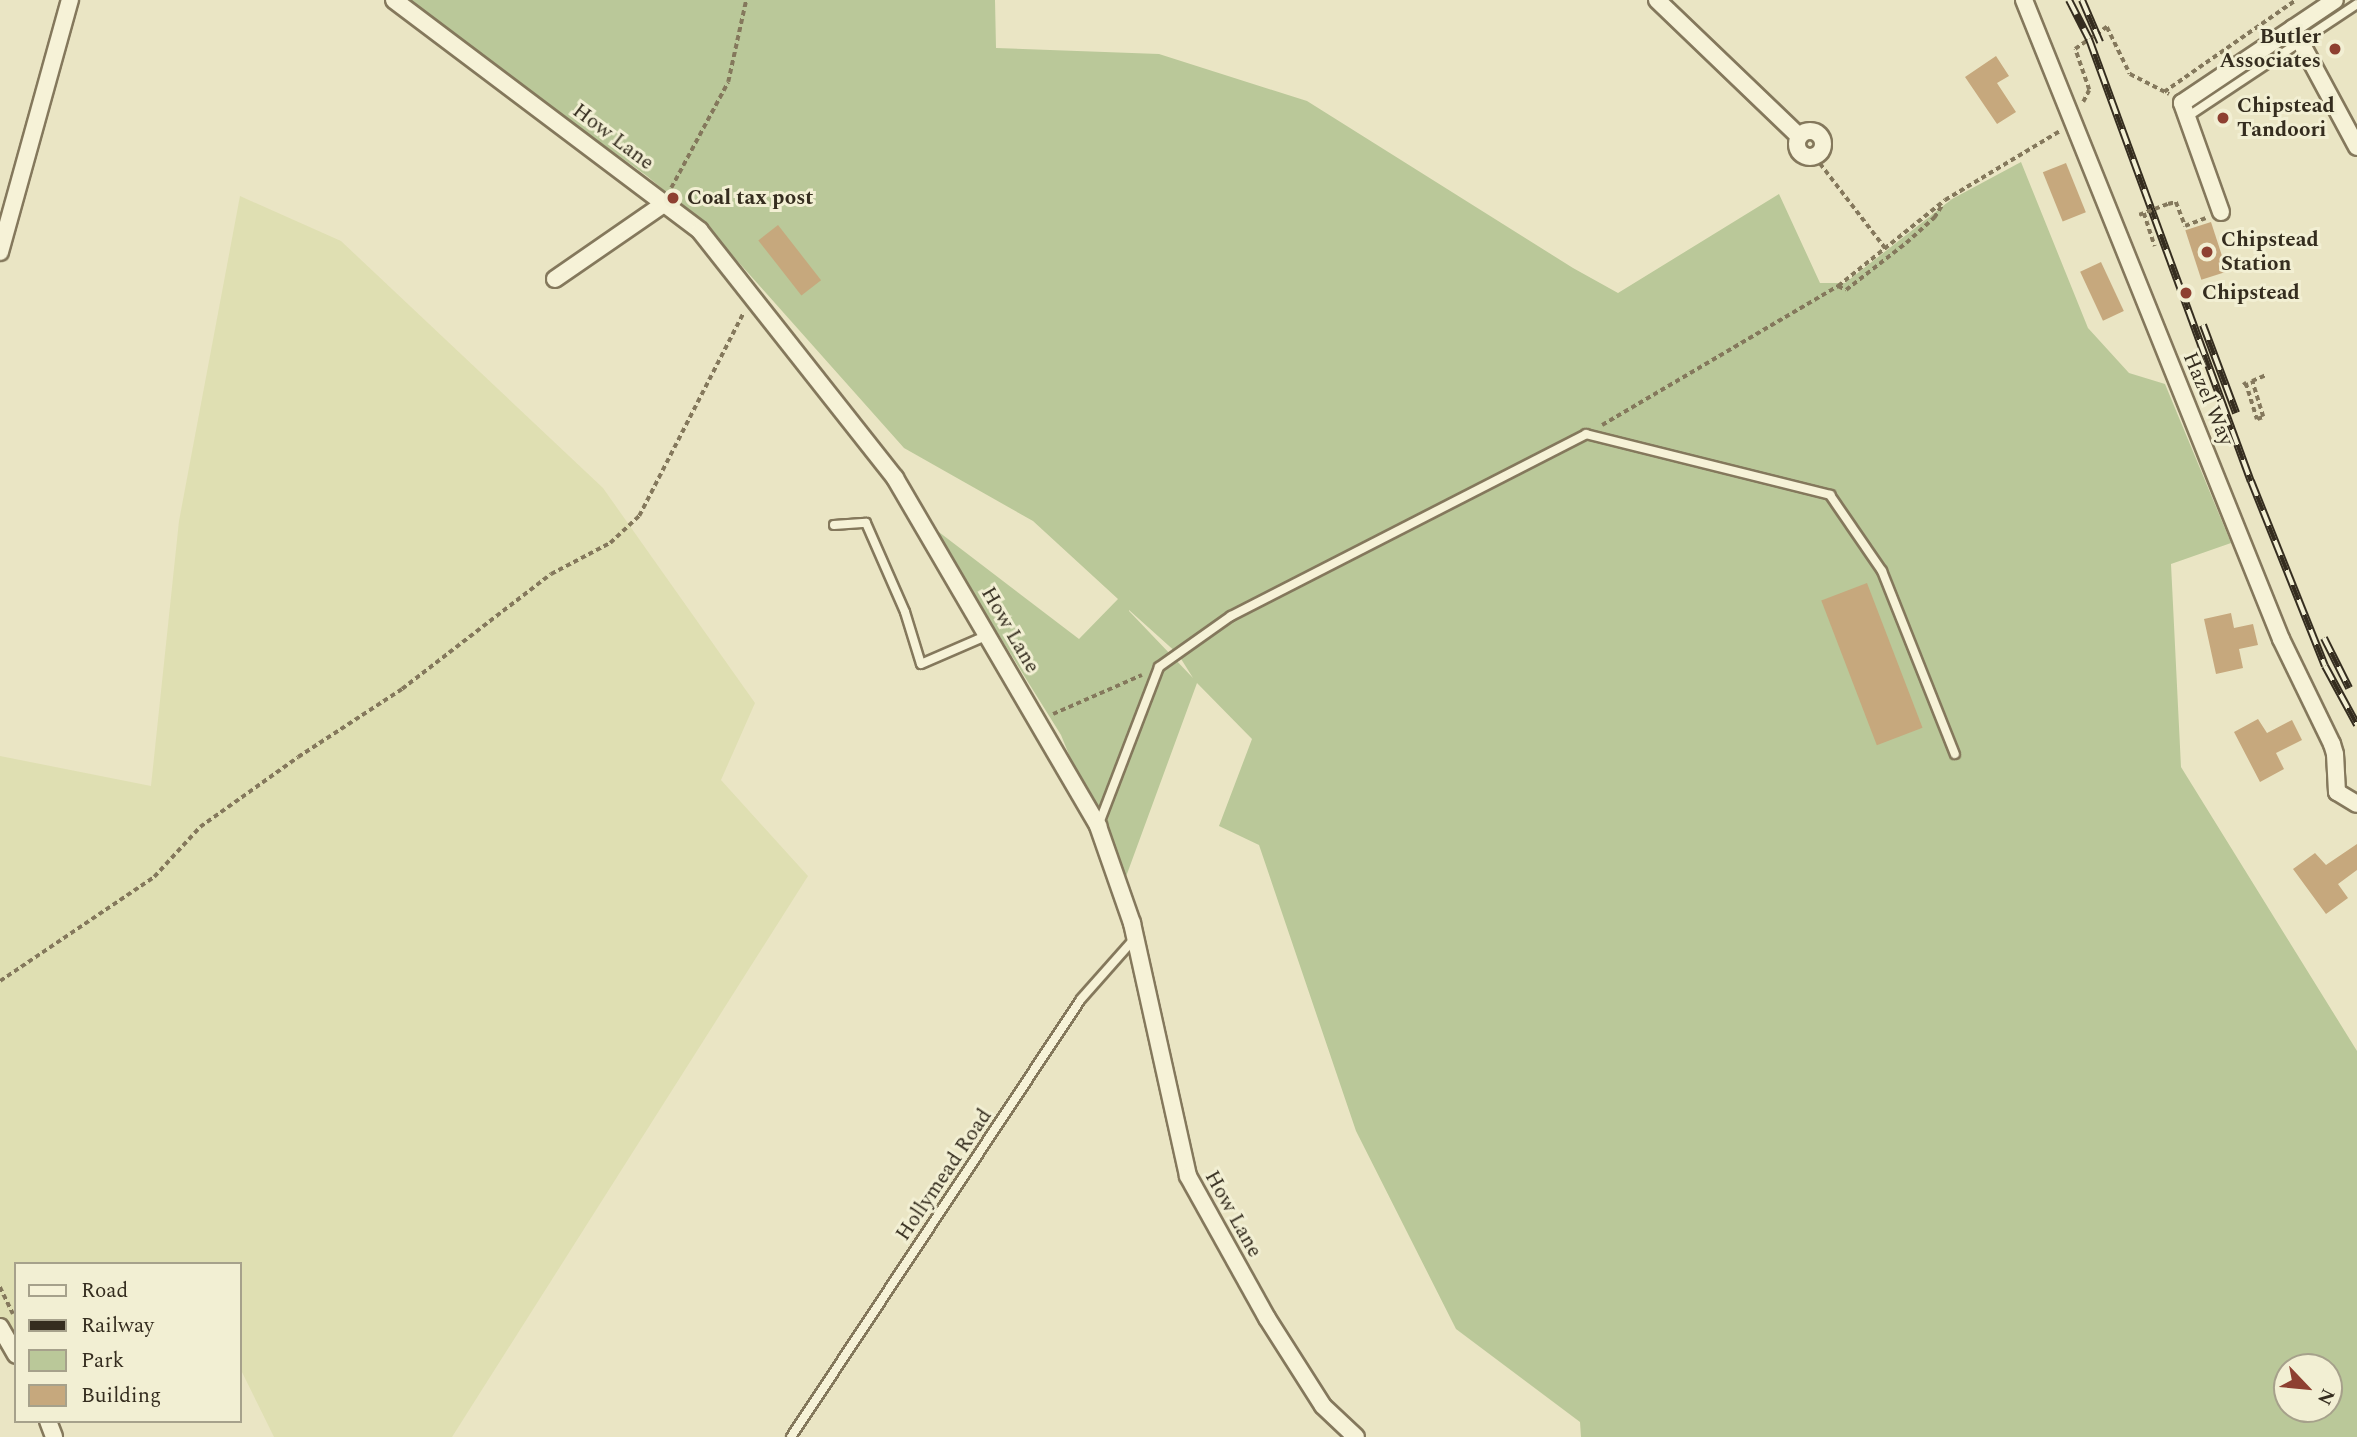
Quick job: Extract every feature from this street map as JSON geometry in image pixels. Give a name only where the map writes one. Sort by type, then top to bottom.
[{"type":"street","points":[[0,252],[70,0]]},
{"type":"street","name":"How Lane","points":[[394,0],[700,231],[895,478],[1098,826],[1135,938],[1188,1176],[1274,1329],[1323,1406],[1356,1437]]},
{"type":"street","points":[[1657,0],[1799,136],[1797,148],[1804,156],[1815,157]]},
{"type":"street","name":"Hazel Way","points":[[2024,0],[2072,124],[2199,428],[2281,639],[2336,754],[2337,792],[2357,804]]},
{"type":"street","points":[[2221,212],[2185,110],[2297,36],[2334,0]]},
{"type":"street","points":[[2297,36],[2357,147]]},
{"type":"street","points":[[555,279],[665,203]]},
{"type":"street","points":[[0,1327],[14,1352]]},
{"type":"lane","points":[[2297,36],[2357,4]]},
{"type":"lane","points":[[1098,826],[1159,667],[1231,617],[1586,434],[1830,495],[1882,571],[1955,754]]},
{"type":"lane","points":[[834,525],[866,523],[905,612],[921,664],[988,635]]},
{"type":"lane","name":"Hollymead Road","points":[[791,1437],[1081,999],[1135,938]]},
{"type":"path","points":[[665,203],[674,180],[728,82],[746,0]]},
{"type":"path","points":[[2164,92],[2296,0]]},
{"type":"path","points":[[1586,434],[1791,311],[1838,286],[1945,200],[2072,124],[2089,89],[2075,49],[2107,27],[2130,74],[2164,92],[2185,110]]},
{"type":"path","points":[[1815,157],[1885,248]]},
{"type":"path","points":[[1838,286],[1846,290],[1906,243],[1934,218],[1945,200]]},
{"type":"path","points":[[2155,246],[2141,214],[2175,201],[2185,226],[2221,212]]},
{"type":"path","points":[[0,981],[154,877],[201,827],[298,757],[402,689],[551,574],[610,543],[639,516],[752,297]]},
{"type":"path","points":[[2243,385],[2246,383],[2257,419],[2263,417],[2252,382],[2266,376]]},
{"type":"path","points":[[1038,721],[1159,667]]},
{"type":"path","points":[[0,1287],[14,1316]]},
{"type":"green space","points":[[400,0],[995,0],[996,48],[1159,54],[1307,101],[1573,268],[1618,293],[1779,194],[1820,283],[1845,283],[1952,199],[2021,162],[2088,328],[2129,373],[2165,384],[2231,543],[2171,564],[2181,767],[2357,1051],[2357,1437],[1581,1437],[1580,1422],[1456,1329],[1356,1131],[1259,845],[1219,826],[1252,739],[1197,683],[1120,893],[1098,826],[1061,735],[931,526],[1079,639],[1118,599],[1033,521],[904,448],[708,228],[647,176]],"holes":[[[1129,610],[1178,654],[1193,678]]]},
{"type":"green space","points":[[240,196],[341,241],[603,488],[755,703],[721,780],[808,876],[452,1437],[274,1437],[242,1372],[242,1262],[14,1262],[14,1352],[0,1327],[0,756],[151,786],[179,521]]},
{"type":"building","points":[[1996,56],[2009,76],[1997,83],[2016,112],[1997,124],[1965,77]]},
{"type":"building","points":[[2066,163],[2086,212],[2063,222],[2043,172]]},
{"type":"building","name":"Chipstead Station","points":[[2211,222],[2227,271],[2201,280],[2185,230]]},
{"type":"building","points":[[778,225],[821,280],[801,296],[758,240]]},
{"type":"building","points":[[2101,262],[2124,311],[2103,321],[2080,272]]},
{"type":"building","points":[[1867,583],[1923,728],[1877,745],[1821,601]]},
{"type":"building","points":[[2231,613],[2234,628],[2253,624],[2258,645],[2239,649],[2243,668],[2216,674],[2204,619]]},
{"type":"building","points":[[2258,719],[2267,733],[2292,720],[2302,740],[2276,753],[2284,769],[2260,782],[2234,732]]},
{"type":"building","points":[[2357,844],[2357,870],[2338,884],[2348,898],[2326,914],[2293,869],[2315,853],[2326,865]]},
{"type":"railway","points":[[2069,0],[2089,39],[2251,481],[2325,666],[2357,725]]},
{"type":"railway","points":[[2082,0],[2100,42]]},
{"type":"railway","points":[[2203,325],[2236,413]]},
{"type":"railway","points":[[2324,638],[2349,688]]},
{"type":"place","name":"Butler Associates","points":[[2335,49]]},
{"type":"place","name":"Chipstead Tandoori","points":[[2223,118]]},
{"type":"place","name":"Coal tax post","points":[[673,198]]},
{"type":"place","name":"Chipstead Station","points":[[2207,252]]},
{"type":"place","name":"Chipstead","points":[[2186,293]]}]
